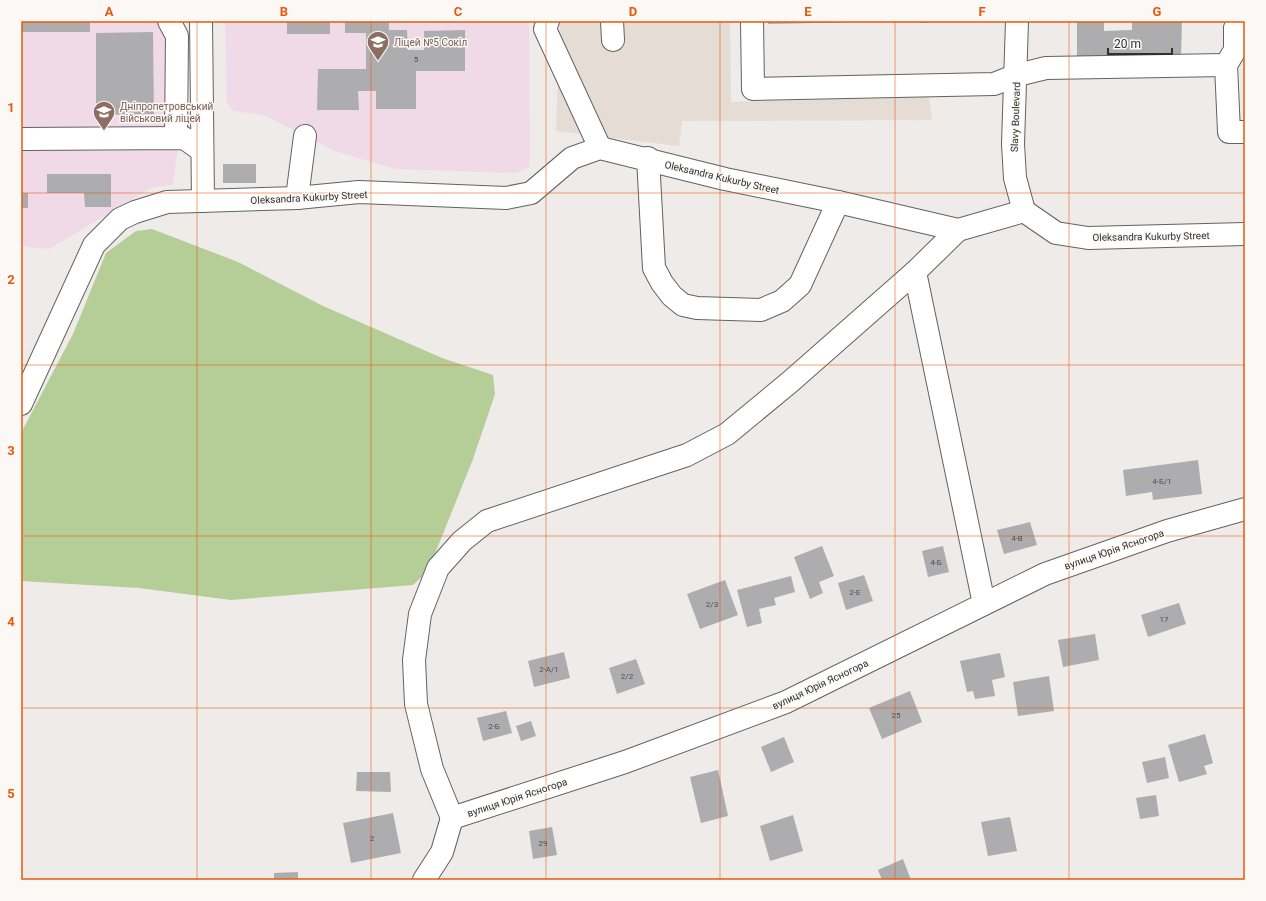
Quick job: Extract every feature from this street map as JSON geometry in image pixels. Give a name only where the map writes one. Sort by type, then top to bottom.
[{"type":"street","points":[[169,21],[177,36],[176,138]]},
{"type":"street","points":[[201,21],[202,201]]},
{"type":"street","points":[[548,21],[545,29],[600,148]]},
{"type":"street","points":[[752,21],[753,89],[994,84],[1017,75],[1046,68],[1226,65]]},
{"type":"street","name":"Slavy Boulevard","points":[[1017,21],[1017,75],[1013,144],[1015,178],[1024,211]]},
{"type":"street","points":[[1245,28],[1235,28],[1235,50],[1226,65],[1229,132],[1245,132]]},
{"type":"street","points":[[297,198],[305,136]]},
{"type":"street","points":[[21,139],[184,138],[201,150]]},
{"type":"street","name":"Oleksandra Kukurby Street","points":[[21,404],[94,245],[120,218],[167,202],[297,198],[359,192],[506,198],[531,193],[572,158],[600,148],[648,158],[725,179],[838,202],[958,230],[1024,211],[1056,233],[1088,238],[1245,234]]},
{"type":"street","points":[[648,158],[654,268],[662,283],[672,296],[683,305],[697,308],[760,310],[782,301],[800,285],[838,202]]},
{"type":"street","points":[[424,880],[442,852],[452,818],[432,770],[416,704],[414,660],[420,614],[438,568],[462,541],[487,521],[687,455],[727,434],[790,382],[915,272],[958,230]]},
{"type":"street","points":[[915,272],[984,604]]},
{"type":"street","name":"вулиця Юрія Ясногора","points":[[452,818],[625,762],[786,702],[1045,574],[1167,531],[1245,509]]},
{"type":"shaded area","name":"Дніпропетровський військовий ліцей","points":[[21,21],[181,21],[186,116],[191,126],[178,148],[173,185],[153,187],[49,249],[21,246]]},
{"type":"shaded area","name":"Ліцей №5 Сокіл","points":[[225,21],[529,21],[530,166],[517,173],[395,169],[335,151],[264,115],[233,111],[227,103]]},
{"type":"shaded area","points":[[560,21],[730,21],[731,102],[929,97],[932,120],[682,121],[679,146],[556,131]]},
{"type":"green space","points":[[152,229],[238,262],[323,306],[442,358],[493,375],[495,394],[473,459],[428,571],[413,585],[231,600],[139,588],[21,581],[21,433],[73,334],[106,253],[136,231]]},
{"type":"building","points":[[21,21],[90,21],[90,32],[21,32]]},
{"type":"building","points":[[287,21],[330,21],[330,34],[287,34]]},
{"type":"building","points":[[345,21],[389,21],[389,30],[407,30],[408,50],[424,50],[424,31],[465,30],[465,71],[416,71],[416,109],[376,109],[376,91],[358,91],[359,110],[317,110],[318,69],[366,69],[366,33],[345,33]]},
{"type":"building","points":[[768,21],[862,21],[862,22],[768,24]]},
{"type":"building","points":[[928,21],[928,23],[913,22]]},
{"type":"building","points":[[1077,21],[1104,21],[1104,31],[1132,30],[1132,21],[1182,21],[1181,57],[1077,58]]},
{"type":"building","points":[[153,32],[154,114],[96,115],[96,33]]},
{"type":"building","points":[[223,164],[256,164],[256,183],[223,183]]},
{"type":"building","points":[[47,174],[111,174],[111,207],[85,207],[84,193],[47,193]]},
{"type":"building","points":[[21,193],[28,193],[28,208],[21,208]]},
{"type":"building","points":[[1198,460],[1202,494],[1153,500],[1152,492],[1126,496],[1123,470]]},
{"type":"building","points":[[1030,522],[1037,545],[1004,554],[997,530]]},
{"type":"building","points":[[822,546],[834,576],[819,582],[823,593],[810,599],[794,557]]},
{"type":"building","points":[[943,546],[949,572],[928,577],[922,551]]},
{"type":"building","points":[[864,575],[873,601],[846,610],[838,583]]},
{"type":"building","points":[[791,576],[795,592],[774,598],[776,605],[759,609],[762,623],[747,627],[737,590]]},
{"type":"building","points":[[725,580],[738,615],[700,629],[687,594]]},
{"type":"building","points":[[1179,603],[1186,624],[1148,637],[1141,615]]},
{"type":"building","points":[[1095,634],[1099,660],[1063,667],[1058,640]]},
{"type":"building","points":[[564,652],[570,678],[534,687],[528,661]]},
{"type":"building","points":[[1000,653],[1005,677],[992,680],[995,696],[975,699],[973,691],[967,692],[960,661]]},
{"type":"building","points":[[636,659],[645,684],[617,694],[609,668]]},
{"type":"building","points":[[1049,676],[1054,711],[1018,716],[1013,682]]},
{"type":"building","points":[[910,691],[922,722],[882,739],[869,708]]},
{"type":"building","points":[[506,711],[512,733],[483,741],[477,718]]},
{"type":"building","points":[[531,721],[536,736],[521,741],[516,726]]},
{"type":"building","points":[[1205,734],[1213,763],[1204,766],[1207,774],[1179,782],[1168,745]]},
{"type":"building","points":[[784,737],[794,762],[771,772],[761,747]]},
{"type":"building","points":[[1165,757],[1169,778],[1147,783],[1142,762]]},
{"type":"building","points":[[718,770],[728,816],[701,823],[690,777]]},
{"type":"building","points":[[357,772],[390,772],[391,792],[356,791]]},
{"type":"building","points":[[1156,795],[1159,816],[1140,819],[1136,798]]},
{"type":"building","points":[[393,813],[401,853],[351,863],[343,823]]},
{"type":"building","points":[[793,815],[803,851],[770,861],[760,826]]},
{"type":"building","points":[[1010,817],[1017,851],[988,856],[981,822]]},
{"type":"building","points":[[552,827],[557,855],[533,859],[529,831]]},
{"type":"building","points":[[903,859],[911,880],[882,880],[878,870]]},
{"type":"building","points":[[298,872],[298,880],[274,880],[274,873]]},
{"type":"place","name":"Ліцей №5 Сокіл","points":[[378,62]]},
{"type":"place","name":"Дніпропетровський військовий ліцей","points":[[104,132]]}]
